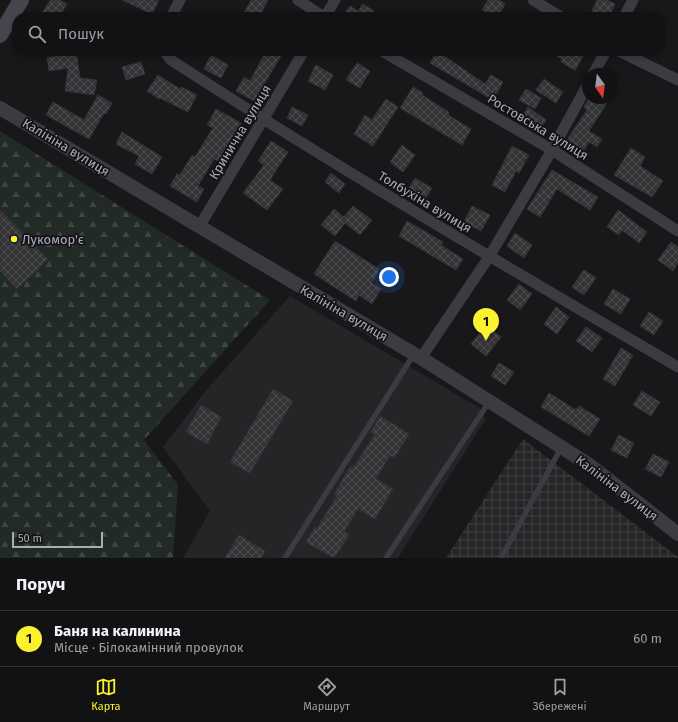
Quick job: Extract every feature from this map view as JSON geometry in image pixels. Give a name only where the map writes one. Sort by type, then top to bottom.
[{"type":"main road","points":[[14,12],[21,0]]},
{"type":"main road","points":[[0,35],[12,15]]},
{"type":"street","points":[[174,12],[180,0]]},
{"type":"street","points":[[298,0],[316,12]]},
{"type":"street","points":[[327,12],[335,0]]},
{"type":"street","points":[[533,0],[553,12]]},
{"type":"street","points":[[627,12],[633,0]]},
{"type":"street","name":"Толбухіна вулиця","points":[[168,56],[171,60],[263,120],[489,256],[678,367]]},
{"type":"street","name":"Кринична вулиця","points":[[199,227],[301,56]]},
{"type":"street","name":"Ростовська вулиця","points":[[391,56],[552,150],[678,231]]},
{"type":"street","points":[[596,68],[603,56]]},
{"type":"street","points":[[629,56],[678,80]]},
{"type":"street","points":[[418,356],[489,256],[552,150],[582,95]]},
{"type":"street","name":"Калініна вулиця","points":[[0,108],[418,356],[591,466],[678,534]]},
{"type":"lane","points":[[285,558],[418,356]]},
{"type":"lane","points":[[386,558],[489,401]]},
{"type":"lane","points":[[501,558],[561,447]]},
{"type":"shaded area","points":[[290,296],[483,410],[485,420],[398,558],[183,558],[210,511],[163,447],[203,394]]},
{"type":"shaded area","points":[[523,439],[678,557],[678,558],[446,558]]},
{"type":"green space","points":[[0,131],[270,300],[144,440],[178,485],[173,558],[0,558]]},
{"type":"building","points":[[50,0],[60,0],[67,4],[62,12],[43,12]]},
{"type":"building","points":[[122,0],[159,0],[153,12],[148,12]]},
{"type":"building","points":[[251,0],[268,0],[262,12],[245,12]]},
{"type":"building","points":[[488,0],[499,0],[505,4],[501,12],[485,12],[482,10]]},
{"type":"building","points":[[597,0],[607,0],[615,4],[611,12],[591,12]]},
{"type":"building","points":[[363,4],[374,11],[346,12],[350,6],[358,11]]},
{"type":"building","points":[[58,56],[77,56],[80,78],[97,80],[94,95],[65,91],[68,68],[49,71],[47,58]]},
{"type":"building","points":[[210,56],[228,65],[221,78],[204,69]]},
{"type":"building","points":[[263,56],[281,56],[254,101],[236,91],[244,77],[250,81]]},
{"type":"building","points":[[434,56],[444,56],[485,84],[491,75],[503,82],[493,100],[430,63]]},
{"type":"building","points":[[556,56],[583,56],[575,70],[561,62],[562,59]]},
{"type":"building","points":[[141,62],[145,74],[126,80],[122,67]]},
{"type":"building","points":[[357,63],[370,71],[360,88],[346,80]]},
{"type":"building","points":[[316,65],[333,75],[325,90],[308,81]]},
{"type":"building","points":[[158,75],[180,89],[181,87],[197,95],[188,112],[160,98],[159,99],[147,91]]},
{"type":"building","points":[[544,79],[563,92],[556,103],[536,90]]},
{"type":"building","points":[[413,87],[423,93],[422,95],[449,112],[448,115],[471,129],[462,145],[400,108]]},
{"type":"building","points":[[526,89],[541,98],[535,109],[519,100]]},
{"type":"building","points":[[98,95],[112,103],[106,114],[104,113],[89,139],[46,115],[53,102],[84,120]]},
{"type":"building","points":[[386,99],[398,107],[373,146],[354,134],[365,115],[372,120]]},
{"type":"building","points":[[586,104],[606,104],[589,131],[602,139],[597,147],[589,142],[581,155],[564,144],[587,110],[584,107]]},
{"type":"building","points":[[292,107],[308,115],[302,126],[287,118]]},
{"type":"building","points":[[528,107],[546,120],[540,129],[522,117]]},
{"type":"building","points":[[216,109],[241,123],[220,162],[214,159],[198,186],[204,189],[197,202],[170,186],[177,174],[180,175],[192,155],[195,157],[213,128],[207,125]]},
{"type":"building","points":[[122,132],[162,157],[152,174],[135,164],[139,156],[116,144]]},
{"type":"building","points":[[271,141],[288,152],[270,180],[283,189],[267,210],[243,193],[264,165],[258,161]]},
{"type":"building","points":[[402,145],[415,155],[403,172],[390,162]]},
{"type":"building","points":[[512,146],[529,155],[519,173],[516,171],[505,192],[492,185]]},
{"type":"building","points":[[631,148],[645,157],[640,166],[663,181],[652,197],[614,175]]},
{"type":"building","points":[[552,170],[598,197],[590,210],[557,189],[540,217],[527,209]]},
{"type":"building","points":[[331,173],[345,184],[339,193],[325,182]]},
{"type":"building","points":[[415,178],[432,188],[424,201],[407,191]]},
{"type":"building","points":[[353,206],[372,220],[360,235],[345,223],[335,236],[321,225],[334,209],[344,217]]},
{"type":"building","points":[[472,206],[490,215],[481,231],[464,222]]},
{"type":"building","name":"Лукомор'є","points":[[0,210],[48,259],[17,289],[0,271]]},
{"type":"building","points":[[618,210],[647,232],[639,243],[622,230],[619,235],[607,227]]},
{"type":"building","points":[[407,221],[443,242],[441,245],[463,259],[456,270],[399,236]]},
{"type":"building","points":[[515,233],[532,245],[524,258],[507,246]]},
{"type":"building","points":[[335,241],[379,269],[372,283],[381,289],[372,304],[359,295],[356,301],[314,274]]},
{"type":"building","points":[[671,242],[678,247],[678,263],[673,271],[658,260]]},
{"type":"building","points":[[584,270],[596,278],[584,295],[572,287]]},
{"type":"building","points":[[519,284],[532,294],[520,310],[507,300]]},
{"type":"building","points":[[613,289],[630,299],[621,314],[604,304]]},
{"type":"building","points":[[556,307],[569,317],[557,334],[544,324]]},
{"type":"building","points":[[649,312],[663,321],[654,335],[640,326]]},
{"type":"building","points":[[486,325],[501,337],[486,356],[471,344]]},
{"type":"building","points":[[586,327],[602,338],[592,352],[576,341]]},
{"type":"building","points":[[621,348],[633,355],[615,386],[603,379]]},
{"type":"building","points":[[499,363],[514,372],[505,385],[491,376]]},
{"type":"building","points":[[273,389],[293,401],[250,473],[230,462]]},
{"type":"building","points":[[642,391],[660,402],[651,416],[633,405]]},
{"type":"building","points":[[549,393],[576,410],[579,406],[600,419],[589,436],[541,407]]},
{"type":"building","points":[[201,405],[221,417],[207,444],[186,432]]},
{"type":"building","points":[[380,416],[409,434],[394,458],[390,455],[376,479],[393,489],[375,519],[358,509],[344,531],[349,535],[334,558],[306,542],[315,527],[317,528],[337,496],[334,494],[351,466],[354,467],[375,434],[371,432]]},
{"type":"building","points":[[619,435],[634,443],[627,458],[611,450]]},
{"type":"building","points":[[653,454],[669,462],[661,477],[645,469]]},
{"type":"building","points":[[239,535],[265,551],[261,558],[225,558]]},
{"type":"place","name":"Лукомор'є","points":[[14,239]]},
{"type":"place","name":"Баня на калинина","points":[[486,341]]}]
